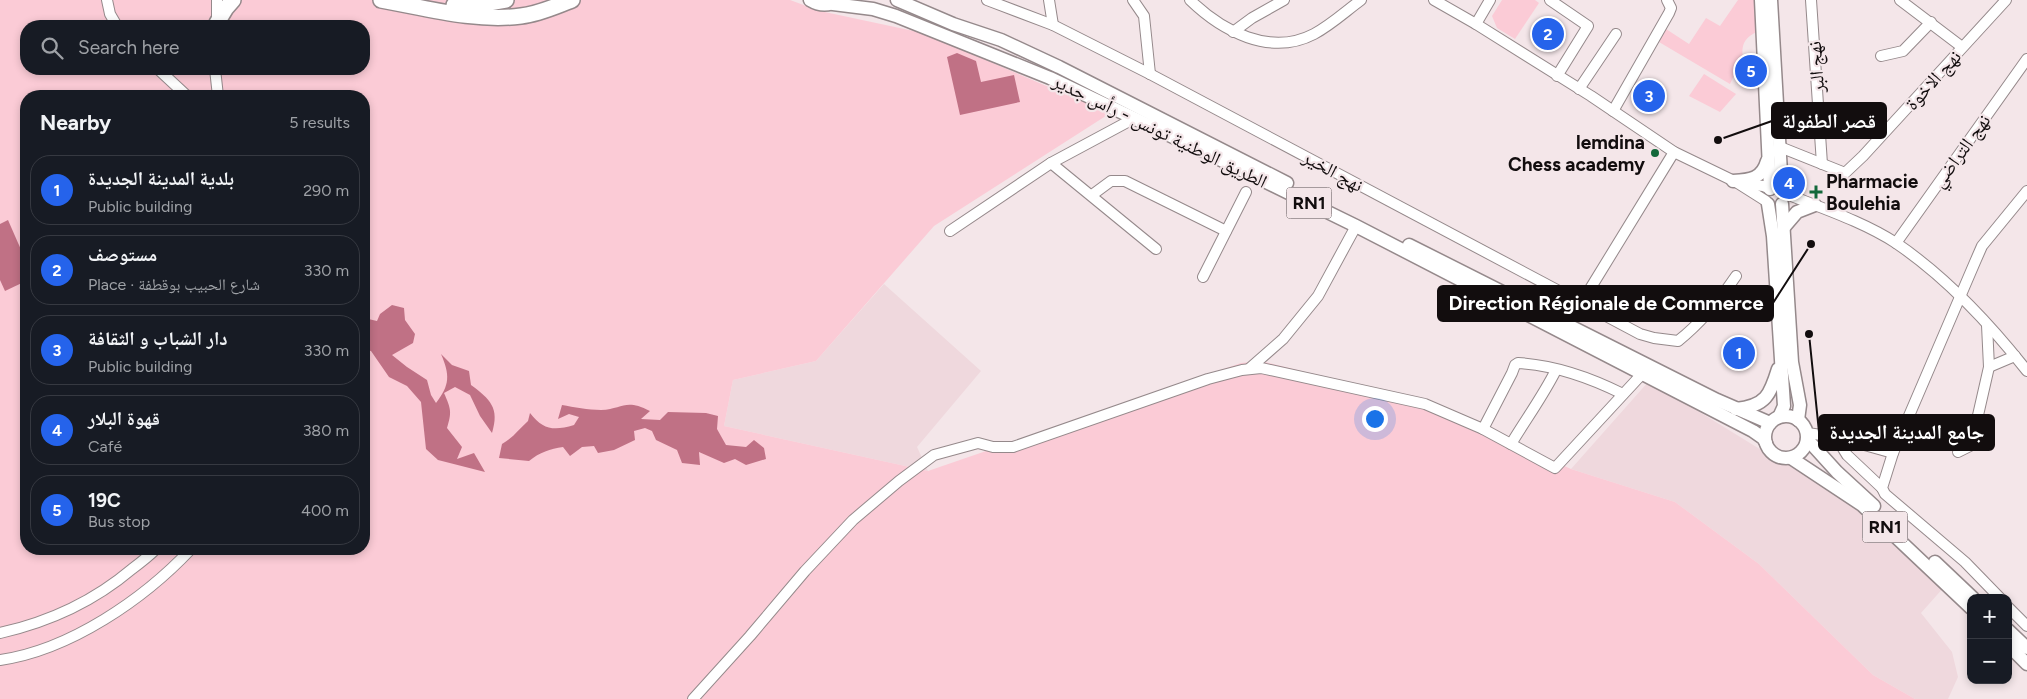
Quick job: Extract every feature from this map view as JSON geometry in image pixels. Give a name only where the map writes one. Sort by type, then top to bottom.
[{"type":"highway","points":[[220,20],[233,0]]},
{"type":"highway","points":[[381,0],[447,12],[497,17],[537,13],[572,0]]},
{"type":"highway","points":[[385,0],[452,5],[483,4],[506,0]]},
{"type":"main road","name":"RN1","points":[[810,0],[822,5],[836,2]]},
{"type":"main road","name":"الطريق الوطنية تونس - رأس جدير","points":[[897,0],[953,24],[1001,40],[1059,67],[1736,409],[1774,420]]},
{"type":"main road","points":[[1761,0],[1768,158],[1776,197],[1785,226],[1792,362],[1800,405],[1798,420]]},
{"type":"main road","points":[[1766,444],[1765,436],[1784,406],[1773,236],[1780,147],[1771,0]]},
{"type":"main road","name":"الطريق الوطنية تونس - رأس جدير","points":[[836,2],[873,9],[904,20],[1050,78],[1356,226],[1753,431],[1763,438],[1766,444]]},
{"type":"main road","points":[[1735,182],[1757,177],[1763,172],[1768,158]]},
{"type":"main road","points":[[1785,226],[1797,212],[1813,204]]},
{"type":"main road","points":[[1736,409],[1758,405],[1766,398],[1771,390],[1780,364]]},
{"type":"main road","name":"RN1","points":[[1774,420],[1785,416],[1798,420],[1806,428],[1807,436],[1837,472],[1970,594]]},
{"type":"main road","points":[[1791,458],[1802,451],[1807,436]]},
{"type":"main road","name":"RN1","points":[[1766,444],[1773,454],[1791,458],[1862,505],[1967,604]]},
{"type":"main road","points":[[2012,634],[2027,648]]},
{"type":"main road","points":[[2012,648],[2027,664]]},
{"type":"street","points":[[107,0],[114,20]]},
{"type":"street","points":[[216,0],[217,20]]},
{"type":"street","name":"نهج الخير","points":[[987,0],[1053,25],[1150,74],[1640,334],[1678,341],[1697,326],[1711,311],[1736,276]]},
{"type":"street","points":[[1049,0],[1053,25]]},
{"type":"street","points":[[1133,0],[1144,16],[1150,74]]},
{"type":"street","points":[[1190,0],[1222,26],[1251,40],[1261,42],[1287,42],[1303,38],[1327,26],[1361,0]]},
{"type":"street","points":[[1233,32],[1252,18],[1284,0]]},
{"type":"street","points":[[1434,0],[1580,89],[1674,152],[1735,182],[1776,197],[1813,204],[1896,243],[1959,296],[2016,356],[2027,371]]},
{"type":"street","points":[[1476,24],[1490,0]]},
{"type":"street","points":[[1550,0],[1588,26],[1557,76]]},
{"type":"street","points":[[1613,111],[1669,13],[1671,8],[1667,0]]},
{"type":"street","name":"نهج البر","points":[[1812,0],[1822,164]]},
{"type":"street","points":[[1900,0],[1931,22],[1962,48]]},
{"type":"street","name":"نهج الاخوة","points":[[1780,147],[1845,173],[1863,156],[2006,0]]},
{"type":"street","points":[[1881,56],[1903,51],[1931,22]]},
{"type":"street","points":[[1580,89],[1616,34]]},
{"type":"street","name":"نهج التراضي","points":[[1896,243],[2027,60]]},
{"type":"street","points":[[164,75],[181,90]]},
{"type":"street","points":[[216,75],[217,90]]},
{"type":"street","points":[[950,231],[1051,163],[1133,119]]},
{"type":"street","points":[[1582,302],[1674,152]]},
{"type":"street","points":[[1051,163],[1156,248]]},
{"type":"street","points":[[1092,195],[1111,181],[1125,181],[1226,231]]},
{"type":"street","points":[[1882,488],[1893,452],[1982,246],[2027,191]]},
{"type":"street","points":[[1204,278],[1246,192]]},
{"type":"street","points":[[1250,368],[1282,339],[1318,296],[1356,226]]},
{"type":"street","points":[[1958,452],[1972,445],[1977,440],[1976,424],[1989,367],[1986,325]]},
{"type":"street","points":[[1989,367],[2016,356]]},
{"type":"street","points":[[1483,429],[1516,364],[1536,365],[1556,370],[1604,384],[1623,394]]},
{"type":"street","points":[[693,699],[805,571],[853,520],[934,456],[978,444],[993,447],[1013,447],[1208,379],[1250,368],[1268,369],[1425,404],[1483,429],[1555,468],[1642,374]]},
{"type":"street","points":[[1512,444],[1556,370]]},
{"type":"street","points":[[1807,436],[1836,437],[1893,452]]},
{"type":"street","points":[[1836,437],[1847,455],[1882,488],[1885,494],[1965,562],[1996,594]]},
{"type":"street","points":[[0,633],[34,624],[95,597],[113,585],[149,555]]},
{"type":"street","points":[[0,660],[47,647],[78,634],[126,605],[184,555]]},
{"type":"street","points":[[2012,611],[2027,626]]},
{"type":"shaded area","points":[[0,0],[790,0],[820,11],[923,33],[1112,112],[934,226],[816,361],[733,380],[724,426],[928,471],[1241,363],[1261,361],[1424,401],[1571,469],[1675,502],[1759,564],[1873,675],[1915,699],[0,699]]},
{"type":"shaded area","points":[[1502,0],[1535,0],[1539,3],[1515,39],[1497,28],[1492,16]]},
{"type":"shaded area","points":[[1738,0],[1756,0],[1757,32],[1751,35],[1744,43],[1742,53],[1745,70],[1736,71],[1730,84],[1659,42],[1666,29],[1689,44],[1706,18],[1720,26]]},
{"type":"shaded area","points":[[957,53],[976,61],[981,82],[1014,75],[1020,102],[960,115],[947,57]]},
{"type":"shaded area","points":[[1704,74],[1736,94],[1720,112],[1689,96]]},
{"type":"shaded area","points":[[8,220],[20,247],[20,284],[5,291],[0,280],[0,224]]},
{"type":"shaded area","points":[[884,284],[981,371],[917,447],[928,471],[724,426],[733,380],[816,361]]},
{"type":"shaded area","points":[[392,305],[404,308],[405,320],[415,334],[413,343],[392,355],[427,380],[431,395],[436,403],[444,391],[447,380],[446,368],[441,354],[452,365],[469,371],[471,385],[492,405],[495,417],[492,433],[480,416],[470,395],[455,387],[444,393],[450,411],[447,428],[462,447],[457,459],[474,453],[485,472],[438,460],[426,449],[421,402],[407,386],[389,377],[370,351],[370,319],[377,321],[380,314]]},
{"type":"shaded area","points":[[1649,381],[1776,459],[1833,487],[1945,586],[1921,613],[1952,652],[1958,677],[1948,699],[1915,699],[1873,675],[1759,564],[1675,502],[1571,469]]},
{"type":"shaded area","points":[[562,405],[601,410],[624,405],[635,405],[650,411],[641,419],[660,420],[668,412],[706,413],[718,416],[717,429],[726,445],[746,447],[754,440],[764,448],[766,459],[746,465],[735,459],[724,463],[699,452],[700,465],[682,463],[677,450],[656,440],[652,431],[645,428],[634,431],[635,440],[614,450],[598,453],[594,446],[582,447],[570,456],[563,447],[545,451],[529,461],[499,458],[502,444],[528,421],[530,413],[540,423],[549,428],[574,425],[579,417],[569,414],[558,419]]},
{"type":"place","name":"مستوصف","points":[[1548,34]]},
{"type":"place","name":"19C","points":[[1751,71]]},
{"type":"place","name":"دار الشباب و الثقافة","points":[[1649,96]]},
{"type":"place","name":"قصر الطفولة","points":[[1718,140]]},
{"type":"place","name":"lemdina Chess academy","points":[[1655,153]]},
{"type":"place","name":"قهوة البلار","points":[[1789,183]]},
{"type":"place","name":"Pharmacie Boulehia","points":[[1816,192]]},
{"type":"place","name":"Direction Régionale de Commerce","points":[[1811,244]]},
{"type":"place","name":"جامع المدينة الجديدة","points":[[1809,334]]},
{"type":"place","name":"بلدية المدينة الجديدة","points":[[1739,353]]}]
